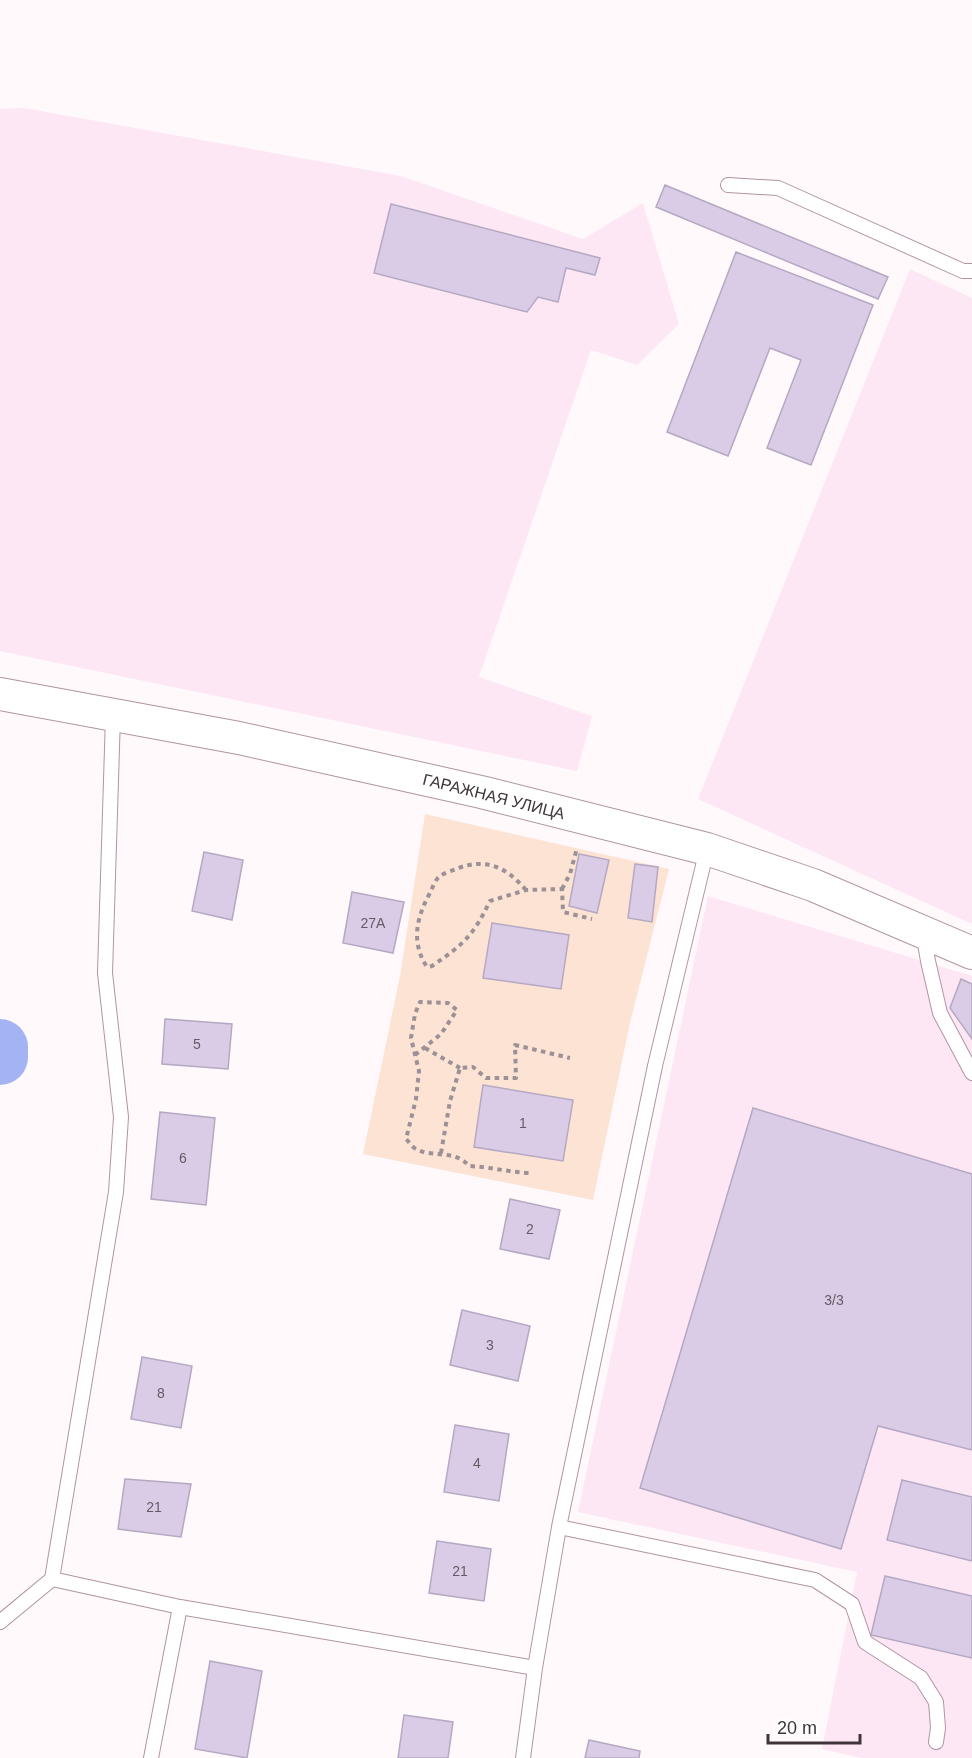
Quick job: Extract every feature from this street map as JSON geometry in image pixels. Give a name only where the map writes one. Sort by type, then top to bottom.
[{"type":"street","name":"ГАРАЖНАЯ УЛИЦА","points":[[0,694],[239,738],[481,792],[707,849],[813,885],[972,953]]},
{"type":"lane","points":[[728,185],[778,188],[963,271],[972,271]]},
{"type":"lane","points":[[0,1622],[52,1579],[116,1192],[121,1117],[105,973],[113,716]]},
{"type":"lane","points":[[523,1758],[535,1668],[559,1527],[655,1066],[707,849]]},
{"type":"lane","points":[[923,932],[940,1013],[972,1073]]},
{"type":"lane","points":[[559,1527],[815,1580],[852,1604],[865,1642],[921,1677],[936,1702],[938,1728],[936,1742]]},
{"type":"lane","points":[[52,1579],[180,1606],[535,1668]]},
{"type":"lane","points":[[151,1758],[180,1606]]},
{"type":"path","points":[[577,848],[570,874],[562,889],[563,912],[592,920]]},
{"type":"path","points":[[526,890],[515,878],[498,867],[481,862],[439,877],[422,907],[416,935],[418,954],[428,967],[460,947],[478,925],[490,900],[526,890],[562,889]]},
{"type":"path","points":[[415,1055],[441,1034],[457,1010],[448,1003],[420,1002],[415,1014],[411,1038],[415,1055],[419,1071],[416,1099],[406,1139],[414,1149],[441,1153],[465,1161],[469,1166],[530,1173]]},
{"type":"path","points":[[425,1048],[460,1068],[473,1067],[486,1078],[516,1078],[515,1045],[570,1058]]},
{"type":"path","points":[[441,1153],[450,1101],[460,1068]]},
{"type":"shaded area","points":[[24,108],[401,176],[583,239],[643,203],[679,324],[637,365],[591,350],[479,677],[592,716],[577,771],[0,651],[0,109]]},
{"type":"shaded area","points":[[910,269],[972,298],[972,924],[698,799]]},
{"type":"shaded area","points":[[425,814],[669,869],[630,1023],[593,1200],[363,1154],[400,976]]},
{"type":"shaded area","points":[[708,896],[972,976],[972,1758],[862,1758],[822,1749],[857,1572],[578,1512]]},
{"type":"building","points":[[665,185],[888,277],[878,299],[656,207]]},
{"type":"building","points":[[391,204],[600,258],[595,275],[566,268],[558,302],[538,297],[527,312],[374,273]]},
{"type":"building","points":[[736,252],[873,305],[811,465],[767,448],[801,360],[770,348],[728,456],[667,432]]},
{"type":"building","points":[[204,852],[243,860],[232,920],[192,911]]},
{"type":"building","points":[[579,854],[609,860],[597,913],[569,906]]},
{"type":"building","points":[[635,864],[658,867],[652,922],[628,918]]},
{"type":"building","points":[[352,892],[404,902],[393,953],[343,943]]},
{"type":"building","points":[[492,923],[569,935],[561,989],[483,978]]},
{"type":"building","points":[[961,979],[972,984],[972,1039],[950,1008]]},
{"type":"building","points":[[165,1019],[232,1024],[228,1069],[162,1064]]},
{"type":"building","points":[[483,1085],[573,1100],[563,1161],[474,1147]]},
{"type":"building","points":[[753,1108],[972,1174],[972,1450],[878,1426],[841,1549],[640,1488]]},
{"type":"building","points":[[160,1112],[215,1118],[206,1205],[151,1199]]},
{"type":"building","points":[[510,1199],[560,1210],[549,1259],[500,1249]]},
{"type":"building","points":[[462,1310],[530,1326],[518,1381],[450,1365]]},
{"type":"building","points":[[142,1357],[192,1366],[181,1428],[131,1419]]},
{"type":"building","points":[[455,1425],[509,1434],[499,1501],[444,1492]]},
{"type":"building","points":[[125,1479],[191,1484],[181,1537],[118,1529]]},
{"type":"building","points":[[902,1480],[972,1497],[972,1561],[887,1540]]},
{"type":"building","points":[[437,1541],[491,1549],[484,1601],[429,1593]]},
{"type":"building","points":[[885,1576],[972,1596],[972,1658],[871,1635]]},
{"type":"building","points":[[210,1661],[262,1671],[247,1758],[195,1749]]},
{"type":"building","points":[[404,1715],[453,1722],[448,1758],[398,1758]]},
{"type":"building","points":[[589,1740],[640,1751],[639,1758],[585,1758]]},
{"type":"waterway","points":[[0,1047],[0,1057]]}]
